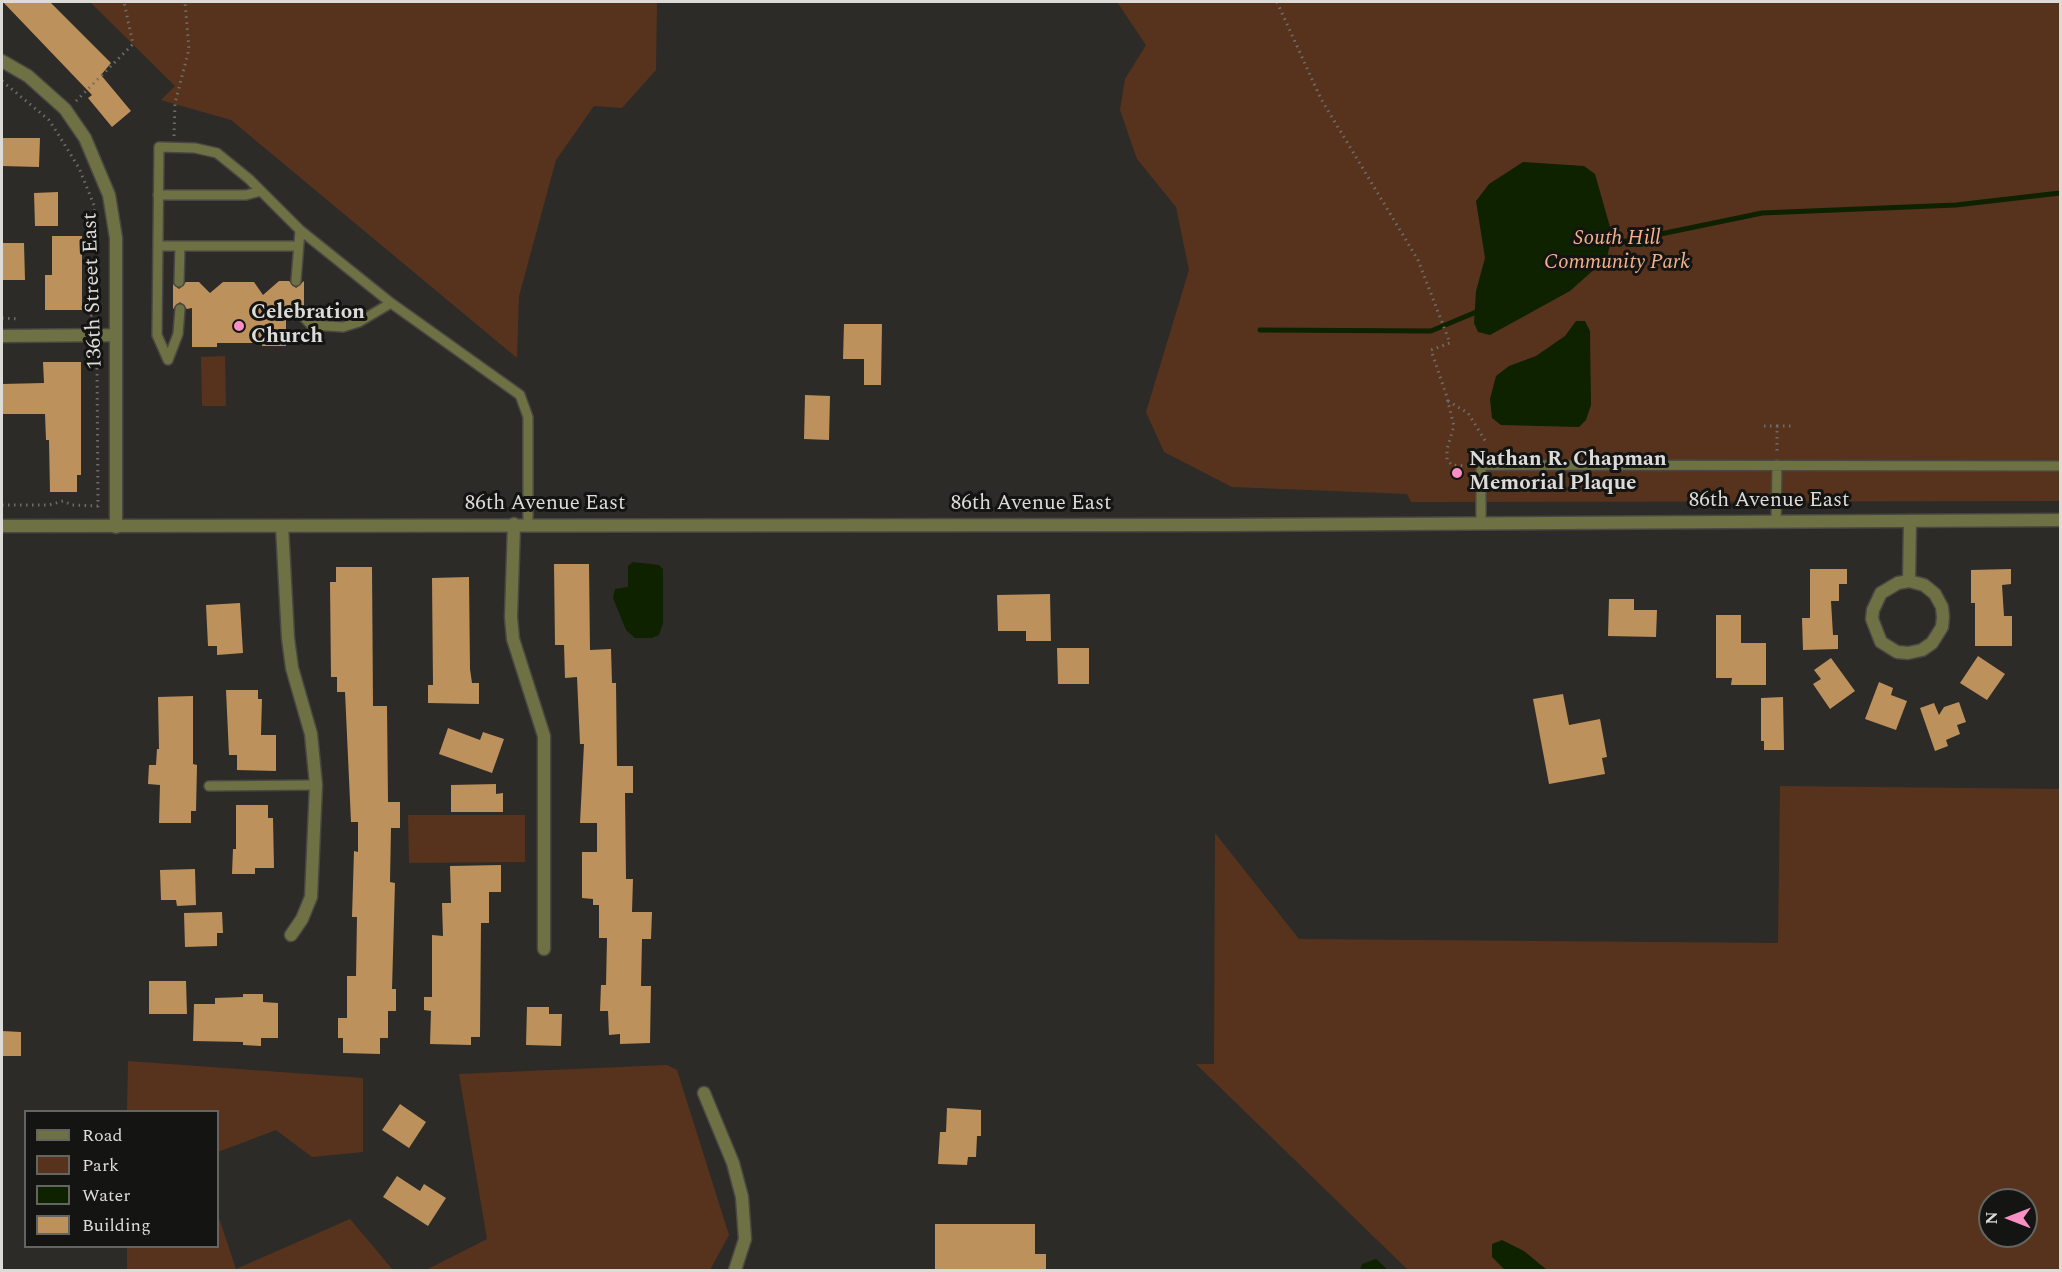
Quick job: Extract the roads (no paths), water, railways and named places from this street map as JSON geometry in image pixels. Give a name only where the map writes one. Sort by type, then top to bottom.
[{"type":"street","name":"136th Street East","points":[[2,61],[28,76],[66,111],[85,138],[94,157],[103,177],[114,215],[116,527]]},
{"type":"street","points":[[2,336],[116,335]]},
{"type":"street","name":"86th Avenue East","points":[[2,526],[2061,520]]},
{"type":"street","points":[[1909,581],[1910,521]]},
{"type":"street","points":[[514,524],[511,617],[513,639],[544,736],[543,949]]},
{"type":"street","points":[[282,526],[288,638],[292,668],[311,734],[316,785],[311,897],[302,919],[291,935]]},
{"type":"street","points":[[1909,581],[1924,585],[1935,594],[1944,617],[1942,627],[1932,643],[1922,650],[1908,653],[1897,652],[1881,642],[1872,619],[1873,610],[1881,593],[1898,583],[1909,581]]},
{"type":"street","points":[[704,1093],[733,1163],[742,1197],[745,1239],[735,1270]]},
{"type":"lane","points":[[180,309],[178,334],[168,360],[157,335],[159,147],[195,148],[217,153],[261,191],[300,230],[391,303],[520,395],[528,417],[528,524]]},
{"type":"lane","points":[[158,195],[246,195],[261,191]]},
{"type":"lane","points":[[296,281],[300,230]]},
{"type":"lane","points":[[158,246],[298,246]]},
{"type":"lane","points":[[179,282],[180,246]]},
{"type":"lane","points":[[296,309],[311,325],[343,327],[359,322],[391,303]]},
{"type":"lane","points":[[1481,523],[1481,465],[2061,466]]},
{"type":"lane","points":[[1776,522],[1777,465]]},
{"type":"lane","points":[[209,786],[316,785]]},
{"type":"water","points":[[1523,162],[1584,166],[1595,174],[1612,234],[1607,258],[1570,291],[1490,335],[1478,332],[1474,323],[1476,291],[1485,258],[1476,201],[1489,184]]},
{"type":"water","points":[[1576,321],[1585,321],[1590,331],[1591,405],[1586,420],[1579,427],[1501,425],[1492,418],[1490,399],[1496,376],[1509,366],[1536,356],[1565,336]]},
{"type":"water","points":[[633,562],[659,565],[663,569],[663,623],[659,635],[652,638],[635,638],[626,630],[613,598],[615,589],[628,587],[628,566]]},
{"type":"water","points":[[1502,1240],[1524,1251],[1547,1270],[1505,1270],[1492,1257],[1492,1244]]},
{"type":"water","points":[[1376,1259],[1388,1270],[1360,1270],[1362,1264]]},
{"type":"waterway","points":[[1604,243],[1622,242],[1762,213],[1956,205],[2060,193]]},
{"type":"waterway","points":[[1260,330],[1431,331],[1481,310]]},
{"type":"place","name":"Celebration Church","points":[[239,326]]},
{"type":"place","name":"Nathan R. Chapman Memorial Plaque","points":[[1457,473]]},
{"type":"park label","name":"South Hill Community Park","points":[[1617,252]]}]
